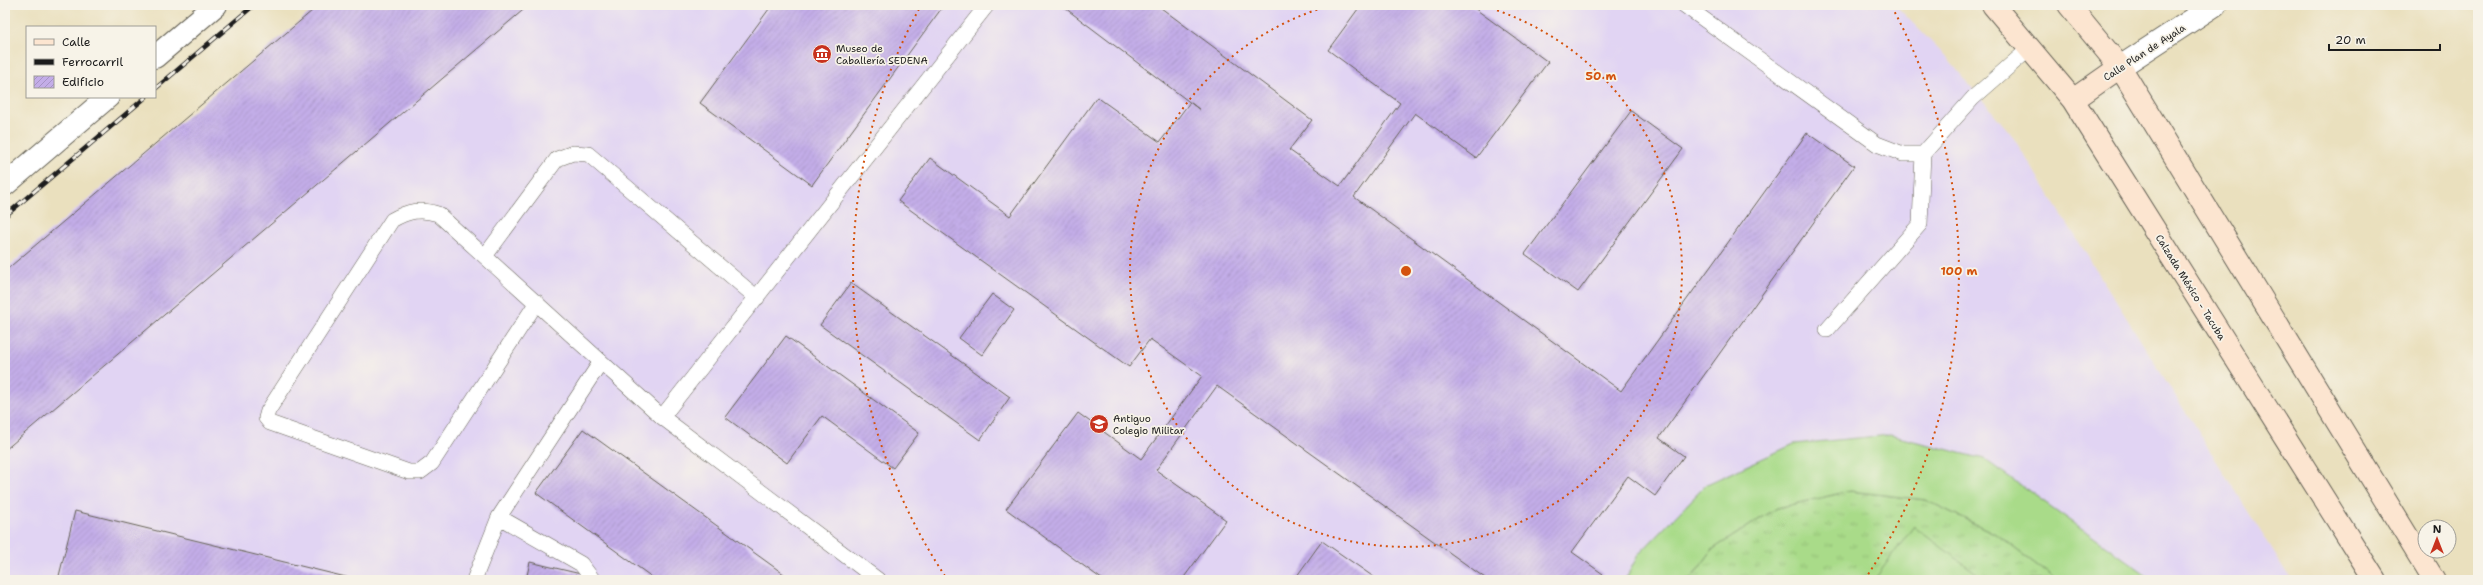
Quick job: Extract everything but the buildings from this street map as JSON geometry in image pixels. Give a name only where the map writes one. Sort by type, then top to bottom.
[{"type":"main road","name":"Calzada México - Tacuba","points":[[1993,5],[2073,100],[2375,580]]},
{"type":"main road","points":[[2069,5],[2120,67],[2434,580]]},
{"type":"main road","name":"Calle Plan de Ayala","points":[[2073,100],[2120,67]]},
{"type":"street","points":[[156,56],[216,5]]},
{"type":"street","name":"Calle Plan de Ayala","points":[[2120,67],[2215,5]]},
{"type":"street","points":[[5,185],[107,98]]},
{"type":"lane","points":[[662,417],[987,5]]},
{"type":"lane","points":[[1684,5],[1877,144],[1903,154],[1923,154]]},
{"type":"lane","points":[[1827,330],[1920,224],[1923,154],[1973,98],[2030,48]]},
{"type":"lane","points":[[485,256],[557,159],[573,153],[588,154],[757,298]]},
{"type":"lane","points":[[537,302],[432,464],[420,472],[409,472],[270,422],[266,418],[268,411],[392,220],[406,212],[424,210],[438,214],[537,302],[600,363],[662,417],[878,580]]},
{"type":"lane","points":[[474,580],[499,517],[600,363]]},
{"type":"lane","points":[[499,517],[581,564],[593,580]]},
{"type":"shaded area","name":"Antiguo Colegio Militar","points":[[319,5],[1895,5],[1946,57],[2011,134],[2291,580],[5,580],[5,269]]},
{"type":"green space","points":[[1890,435],[1984,459],[2154,580],[2057,580],[1994,533],[1926,500],[1850,491],[1777,508],[1713,549],[1690,580],[1625,580],[1638,555],[1707,484],[1794,444]]},
{"type":"green space","points":[[1850,491],[1926,500],[1994,533],[2057,580],[1690,580],[1713,549],[1777,508]]},
{"type":"green space","points":[[1914,527],[1986,580],[1874,580]]},
{"type":"railway","points":[[156,88],[254,5]]},
{"type":"railway","points":[[5,216],[145,98]]},
{"type":"place","name":"Museo de Caballería SEDENA","points":[[822,54]]},
{"type":"place","name":"Antiguo Colegio Militar","points":[[1099,424]]}]
